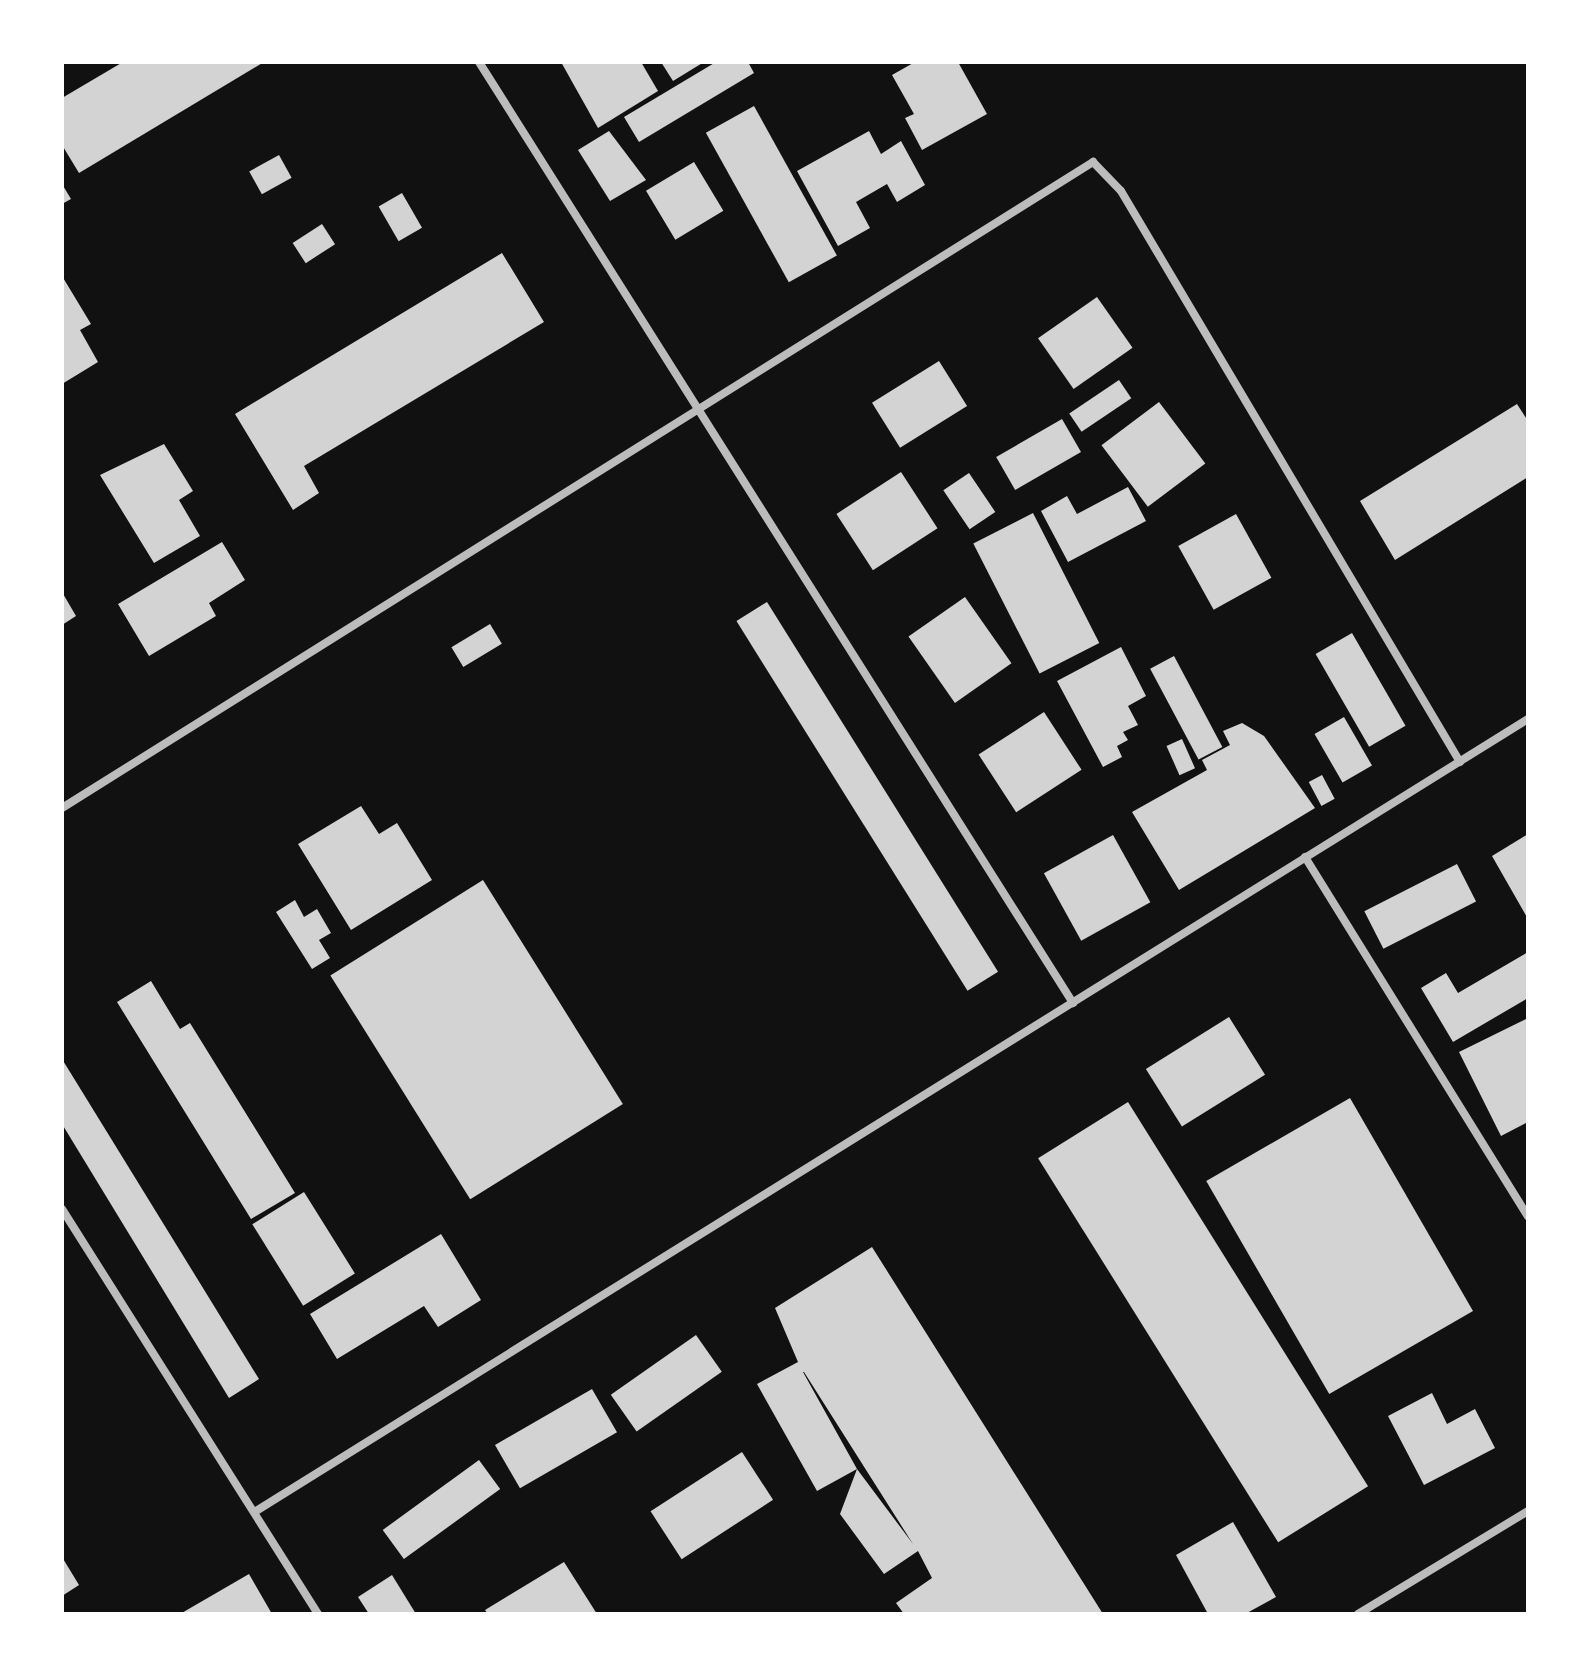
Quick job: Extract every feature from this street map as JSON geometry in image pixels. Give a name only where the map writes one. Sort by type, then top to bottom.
[{"type":"street","points":[[479,62],[1073,1003]]},
{"type":"street","points":[[62,808],[1093,162],[1121,191],[1460,762]]},
{"type":"street","points":[[256,1511],[1528,719]]},
{"type":"street","points":[[1305,857],[1528,1217]]},
{"type":"street","points":[[62,1209],[256,1511],[318,1614]]},
{"type":"street","points":[[1358,1614],[1528,1511]]},
{"type":"building","points":[[123,62],[264,62],[79,173],[62,145],[62,98]]},
{"type":"building","points":[[561,62],[641,62],[658,91],[598,128]]},
{"type":"building","points":[[661,62],[704,62],[673,81]]},
{"type":"building","points":[[716,62],[748,62],[754,73],[639,142],[624,117]]},
{"type":"building","points":[[915,62],[958,62],[987,114],[922,150],[905,118],[914,114],[892,75]]},
{"type":"building","points":[[754,106],[837,256],[789,282],[706,133]]},
{"type":"building","points":[[609,131],[646,180],[610,201],[578,150]]},
{"type":"building","points":[[869,131],[881,154],[901,141],[925,185],[897,202],[887,184],[856,202],[870,228],[838,246],[797,171]]},
{"type":"building","points":[[279,155],[292,178],[262,194],[249,171]]},
{"type":"building","points":[[694,162],[723,211],[675,240],[646,191]]},
{"type":"building","points":[[62,184],[71,199],[62,204]]},
{"type":"building","points":[[402,193],[422,228],[399,241],[379,207]]},
{"type":"building","points":[[322,224],[335,244],[306,263],[293,243]]},
{"type":"building","points":[[502,253],[544,322],[304,466],[319,493],[293,510],[235,414]]},
{"type":"building","points":[[62,276],[91,324],[80,330],[98,362],[62,384]]},
{"type":"building","points":[[1097,297],[1133,348],[1074,389],[1038,338]]},
{"type":"building","points":[[939,361],[967,406],[900,448],[872,403]]},
{"type":"building","points":[[1119,380],[1131,398],[1082,432],[1069,414]]},
{"type":"building","points":[[1159,402],[1205,463],[1148,507],[1101,445]]},
{"type":"building","points":[[1517,404],[1528,421],[1528,477],[1395,560],[1360,501]]},
{"type":"building","points":[[1062,419],[1081,452],[1015,490],[996,457]]},
{"type":"building","points":[[164,444],[193,491],[179,500],[200,536],[154,563],[100,475]]},
{"type":"building","points":[[901,472],[937,528],[873,570],[836,514]]},
{"type":"building","points":[[969,473],[995,512],[970,529],[943,490]]},
{"type":"building","points":[[1128,487],[1146,521],[1068,562],[1041,511],[1067,496],[1077,514]]},
{"type":"building","points":[[1033,513],[1099,643],[1040,674],[973,543]]},
{"type":"building","points":[[1236,514],[1271,578],[1214,610],[1178,546]]},
{"type":"building","points":[[222,542],[245,580],[209,603],[216,616],[149,656],[118,604]]},
{"type":"building","points":[[62,592],[76,616],[62,625]]},
{"type":"building","points":[[965,597],[1011,663],[955,703],[908,637]]},
{"type":"building","points":[[767,602],[998,972],[968,991],[736,621]]},
{"type":"building","points":[[490,624],[502,644],[463,667],[451,647]]},
{"type":"building","points":[[1352,633],[1406,726],[1369,747],[1316,654]]},
{"type":"building","points":[[1121,647],[1146,696],[1128,706],[1138,725],[1123,732],[1128,740],[1117,746],[1122,757],[1103,767],[1057,681]]},
{"type":"building","points":[[1174,656],[1222,747],[1199,760],[1150,669]]},
{"type":"building","points":[[1044,712],[1082,770],[1016,812],[979,754]]},
{"type":"building","points":[[1344,717],[1372,765],[1343,782],[1315,734]]},
{"type":"building","points":[[1242,723],[1264,736],[1315,808],[1179,890],[1132,812],[1207,770],[1202,760],[1230,745],[1223,731]]},
{"type":"building","points":[[1182,739],[1195,768],[1179,775],[1166,746]]},
{"type":"building","points":[[1322,775],[1335,799],[1321,806],[1309,782]]},
{"type":"building","points":[[361,806],[379,834],[397,823],[432,880],[351,930],[298,844]]},
{"type":"building","points":[[1528,834],[1528,919],[1492,856]]},
{"type":"building","points":[[1113,835],[1150,902],[1081,941],[1044,873]]},
{"type":"building","points":[[1457,864],[1476,901],[1383,949],[1364,911]]},
{"type":"building","points":[[483,880],[623,1104],[470,1199],[330,975]]},
{"type":"building","points":[[295,900],[304,917],[317,909],[331,933],[319,940],[330,958],[312,969],[276,912]]},
{"type":"building","points":[[1528,952],[1528,998],[1453,1042],[1421,988],[1446,973],[1458,993]]},
{"type":"building","points":[[151,981],[180,1029],[190,1023],[295,1193],[251,1219],[117,1002]]},
{"type":"building","points":[[1229,1017],[1265,1075],[1182,1127],[1146,1069]]},
{"type":"building","points":[[1528,1018],[1528,1122],[1501,1136],[1459,1052]]},
{"type":"building","points":[[62,1059],[259,1379],[229,1398],[62,1124]]},
{"type":"building","points":[[1350,1098],[1473,1311],[1329,1394],[1206,1181]]},
{"type":"building","points":[[1128,1102],[1368,1486],[1278,1542],[1038,1158]]},
{"type":"building","points":[[304,1192],[355,1273],[303,1306],[252,1224]]},
{"type":"building","points":[[441,1234],[481,1300],[438,1327],[424,1306],[337,1359],[310,1314]]},
{"type":"building","points":[[872,1247],[1103,1614],[904,1614],[896,1603],[932,1578],[918,1551],[884,1574],[840,1514],[857,1469],[817,1491],[757,1384],[798,1362],[775,1308]],"holes":[[[804,1372],[913,1544],[857,1469]]]},
{"type":"building","points":[[696,1335],[722,1372],[637,1432],[611,1395]]},
{"type":"building","points":[[592,1389],[617,1432],[520,1488],[495,1445]]},
{"type":"building","points":[[1432,1393],[1447,1424],[1475,1409],[1495,1448],[1424,1485],[1388,1416]]},
{"type":"building","points":[[742,1452],[773,1500],[682,1559],[651,1511]]},
{"type":"building","points":[[479,1460],[500,1489],[404,1559],[383,1530]]},
{"type":"building","points":[[1233,1522],[1276,1597],[1245,1614],[1208,1614],[1176,1555]]},
{"type":"building","points":[[62,1557],[79,1585],[62,1596]]},
{"type":"building","points":[[564,1562],[597,1614],[488,1614],[485,1610]]},
{"type":"building","points":[[249,1574],[272,1614],[180,1614]]},
{"type":"building","points":[[392,1575],[416,1614],[369,1614],[358,1597]]}]
